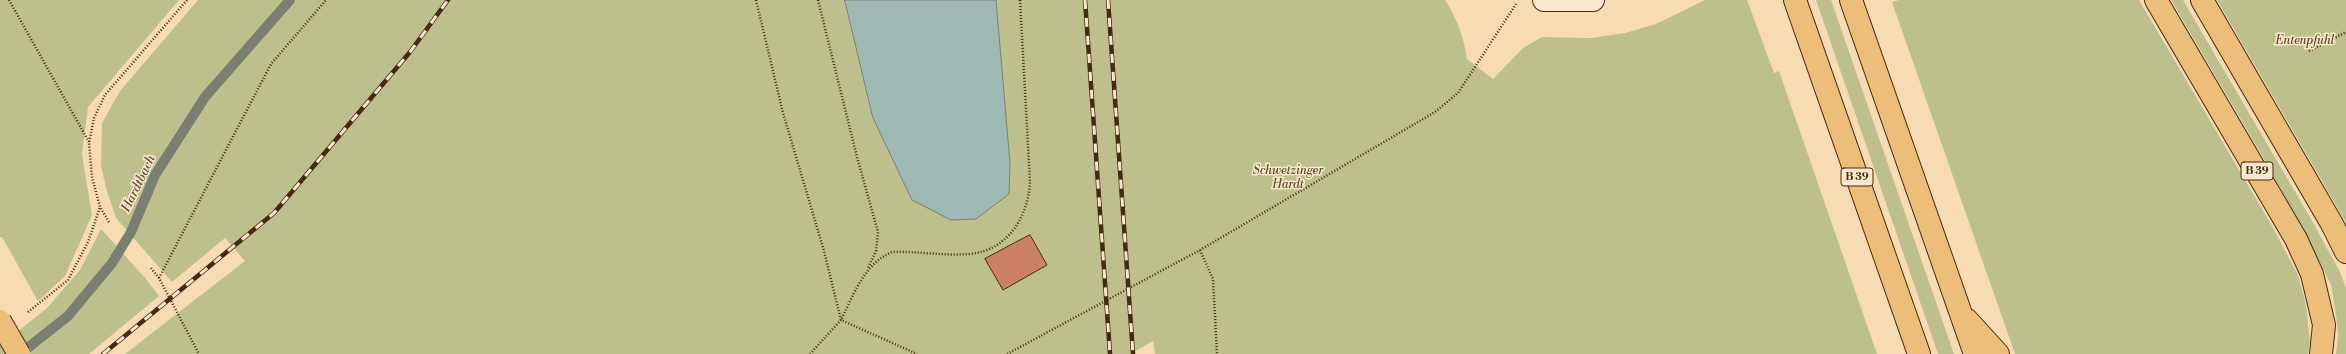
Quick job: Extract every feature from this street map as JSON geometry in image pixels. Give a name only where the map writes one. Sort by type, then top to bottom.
[{"type":"highway","name":"B 39","points":[[1795,0],[1919,354]]},
{"type":"highway","points":[[1851,0],[1975,354]]},
{"type":"highway","name":"B 39","points":[[2156,0],[2296,239],[2312,274],[2324,325],[2321,354]]},
{"type":"highway","points":[[2202,0],[2332,224],[2346,252]]},
{"type":"highway","points":[[1961,314],[1998,354]]},
{"type":"highway","points":[[0,321],[18,354]]},
{"type":"main road","points":[[1544,0],[1593,0]]},
{"type":"path","points":[[8,0],[89,143]]},
{"type":"path","points":[[109,222],[100,207],[92,177],[89,143],[94,118],[105,95],[187,0]]},
{"type":"path","points":[[159,278],[271,64],[326,0]]},
{"type":"path","points":[[756,0],[783,113],[824,251],[841,320]]},
{"type":"path","points":[[810,354],[841,320],[876,251],[878,232],[857,157],[818,0]]},
{"type":"path","points":[[868,269],[881,256],[892,252],[969,254],[986,250],[1007,238],[1018,227],[1025,214],[1029,197],[1030,182],[1020,0]]},
{"type":"path","points":[[1007,354],[1200,250],[1435,112],[1458,93],[1519,0]]},
{"type":"path","points":[[2309,51],[2346,32]]},
{"type":"path","points":[[23,316],[68,280],[88,242],[100,207]]},
{"type":"path","points":[[1200,250],[1213,279],[1218,354]]},
{"type":"path","points":[[151,268],[159,278],[199,354]]},
{"type":"path","points":[[841,320],[917,354]]},
{"type":"green space","points":[[0,0],[179,0],[88,107],[82,154],[92,215],[65,276],[38,301],[2,237],[0,237]]},
{"type":"green space","name":"Schwetzinger Hardt","points":[[198,0],[845,0],[873,118],[976,219],[1009,194],[1010,163],[996,0],[1445,0],[1459,28],[1467,59],[1493,79],[1523,48],[1542,37],[1591,38],[1625,33],[1656,24],[1705,0],[1747,0],[1774,73],[1779,71],[1877,354],[1155,354],[1153,341],[1130,354],[125,354],[245,261],[225,238],[172,282],[116,218],[107,192],[101,166],[102,123],[120,91]]},
{"type":"green space","points":[[1816,0],[1831,0],[1954,354],[1938,354]]},
{"type":"green space","points":[[1899,0],[2139,0],[2272,226],[2298,275],[2306,305],[2310,342],[2308,354],[2015,354],[1892,2]]},
{"type":"green space","points":[[2171,0],[2183,0],[2315,226],[2340,272],[2346,288],[2346,354],[2336,354],[2338,335],[2336,314],[2331,285],[2321,264],[2271,171]]},
{"type":"green space","name":"Entenpfuhl","points":[[2217,0],[2346,0],[2346,223],[2340,212]]},
{"type":"green space","points":[[101,229],[146,279],[159,296],[89,354],[0,354],[0,346],[47,308],[80,270]]},
{"type":"water","points":[[845,0],[996,0],[1010,163],[1009,194],[976,219],[951,220],[912,200],[873,118]]},
{"type":"building","points":[[1030,235],[1047,265],[1003,290],[985,259]]},
{"type":"waterway","name":"Hardtbach","points":[[20,354],[68,316],[112,263],[131,232],[155,175],[205,97],[290,0]]},
{"type":"railway","points":[[103,354],[274,213],[410,52],[448,0]]},
{"type":"railway","points":[[1085,0],[1110,354]]},
{"type":"railway","points":[[1108,0],[1133,354]]}]
